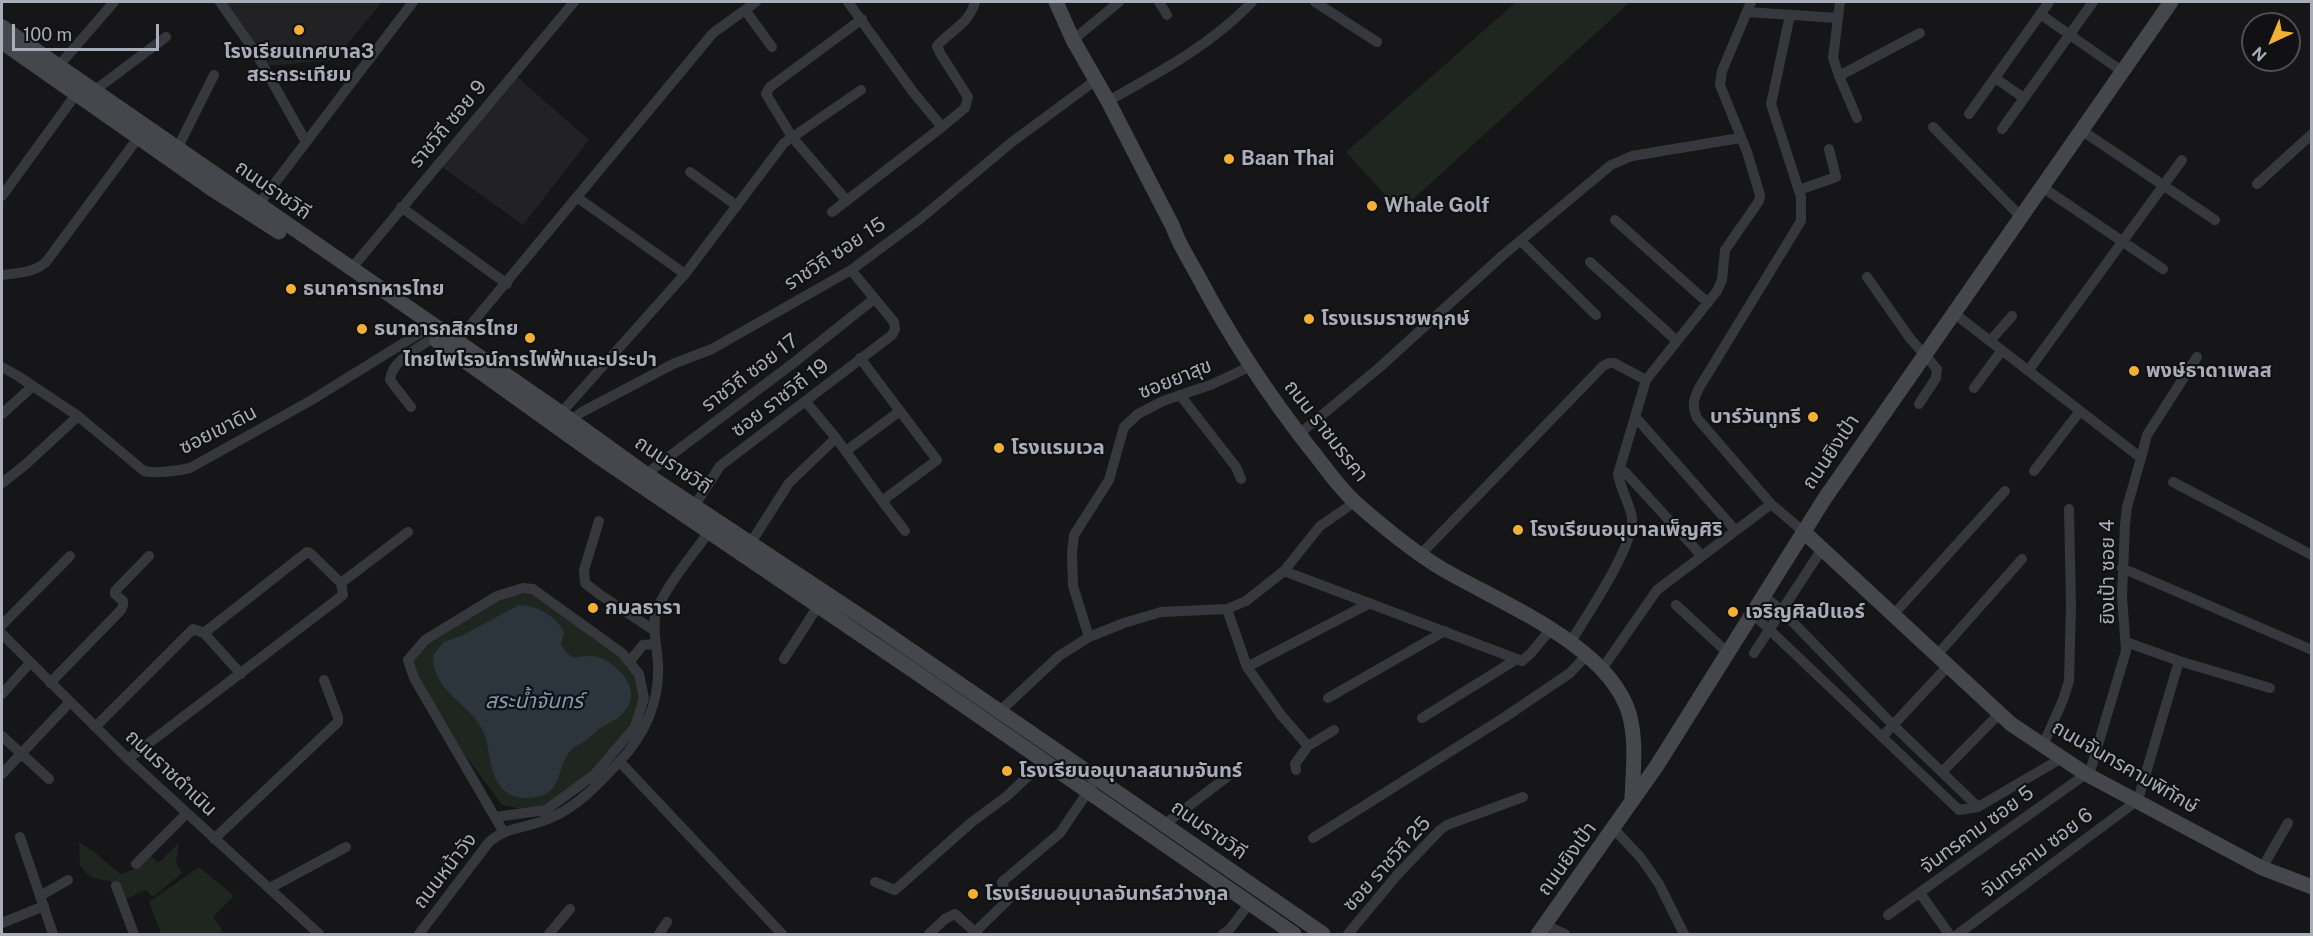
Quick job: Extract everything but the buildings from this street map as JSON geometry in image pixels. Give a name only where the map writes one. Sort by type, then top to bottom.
[{"type":"main road","name":"ถนน ราชมรรคา","points":[[1056,2],[1073,40],[1108,100],[1179,243],[1222,321],[1299,434],[1355,502],[1421,554],[1451,574],[1512,605],[1570,643],[1602,669],[1615,685],[1628,713],[1635,763],[1632,799]]},
{"type":"main road","name":"ถนนยิงเป้า","points":[[1541,930],[1656,767],[1852,459],[2171,2]]},
{"type":"main road","name":"ถนนราชวิถี","points":[[2,27],[54,71]]},
{"type":"main road","name":"ถนนราชวิถี","points":[[2,42],[54,71],[177,149],[254,210],[428,334],[454,346],[566,416],[646,474],[695,505],[915,663],[1043,762],[1165,824],[1323,934]]},
{"type":"main road","name":"ถนนราชวิถี","points":[[84,90],[138,138],[351,269],[596,455],[709,532],[818,606],[999,712],[1092,786],[1249,904],[1294,934]]},
{"type":"main road","name":"ถนนจันทรคามพิทักษ์","points":[[1804,532],[1999,714],[2043,745],[2087,775],[2138,800],[2262,868],[2312,887]]},
{"type":"street","points":[[54,71],[114,2]]},
{"type":"street","points":[[220,2],[256,53],[306,142]]},
{"type":"street","points":[[254,210],[413,2]]},
{"type":"street","name":"ราชวิถี ซอย 9","points":[[351,269],[574,2]]},
{"type":"street","points":[[736,2],[772,48]]},
{"type":"street","points":[[454,346],[713,33],[756,2]]},
{"type":"street","points":[[848,2],[913,92],[942,127]]},
{"type":"street","points":[[832,212],[964,108],[968,97],[937,46],[964,23],[975,2]]},
{"type":"street","points":[[1073,40],[1119,2]]},
{"type":"street","points":[[1159,2],[1167,15]]},
{"type":"street","points":[[1108,100],[1191,54],[1233,21],[1252,2]]},
{"type":"street","points":[[1315,2],[1377,42]]},
{"type":"street","points":[[1840,2],[1833,58],[1857,118]]},
{"type":"street","points":[[1969,114],[2049,2]]},
{"type":"street","points":[[2002,129],[2093,2]]},
{"type":"street","points":[[1570,643],[1618,561],[1633,529],[1632,516],[1620,488],[1618,474],[1637,418],[1646,380],[1717,291],[1722,280],[1725,250],[1759,201],[1760,195],[1747,152],[1720,85],[1720,79],[1749,7],[1790,15],[1838,18]]},
{"type":"street","points":[[2040,14],[2123,72]]},
{"type":"street","points":[[1790,15],[1771,104],[1799,190],[1801,221],[1693,400],[1693,409],[1698,418],[1771,504],[1804,532]]},
{"type":"street","points":[[847,201],[792,137],[766,91],[862,19]]},
{"type":"street","points":[[1839,76],[1920,33]]},
{"type":"street","points":[[2,196],[84,90],[166,37]]},
{"type":"street","points":[[177,149],[214,75]]},
{"type":"street","points":[[1995,78],[2024,98]]},
{"type":"street","name":"ราชวิถี ซอย 15","points":[[566,416],[582,412],[673,364],[712,349],[850,270],[920,219],[1012,142],[1096,80]]},
{"type":"street","points":[[566,416],[685,274],[776,153],[792,137],[861,90]]},
{"type":"street","points":[[1933,127],[2021,217]]},
{"type":"street","points":[[2081,130],[2215,220]]},
{"type":"street","points":[[2257,184],[2312,134]]},
{"type":"street","points":[[2,275],[32,271],[46,262],[138,138]]},
{"type":"street","points":[[1299,434],[1380,367],[1502,256],[1611,165],[1622,159],[1740,138]]},
{"type":"street","points":[[1799,190],[1836,177],[1829,149]]},
{"type":"street","points":[[2028,370],[2182,160]]},
{"type":"street","points":[[690,172],[737,206]]},
{"type":"street","points":[[2042,187],[2163,269]]},
{"type":"street","points":[[578,198],[685,274]]},
{"type":"street","points":[[401,207],[507,284]]},
{"type":"street","points":[[1615,220],[1708,303]]},
{"type":"street","points":[[1521,241],[1596,315]]},
{"type":"street","points":[[1590,262],[1677,341]]},
{"type":"street","points":[[850,270],[874,299]]},
{"type":"street","points":[[1867,277],[1924,356],[1937,369],[1938,373],[1919,404]]},
{"type":"street","name":"ซอย ราชวิถี 19","points":[[695,505],[720,466],[892,335],[895,329],[894,322],[874,299]]},
{"type":"street","name":"ราชวิถี ซอย 17","points":[[646,474],[874,299]]},
{"type":"street","points":[[1955,314],[2141,458]]},
{"type":"street","points":[[1990,341],[2012,316]]},
{"type":"street","points":[[411,407],[390,380],[391,371],[428,334]]},
{"type":"street","name":"ซอยเขาดิน","points":[[2,368],[78,416],[144,471],[152,472],[190,468],[428,334]]},
{"type":"street","points":[[1974,388],[2001,350]]},
{"type":"street","name":"ยิงเป้า ซอย 4","points":[[2087,775],[2123,665],[2126,642],[2122,568],[2127,507],[2150,430],[2197,357]]},
{"type":"street","points":[[860,358],[937,460],[882,501]]},
{"type":"street","points":[[1421,554],[1603,366],[1614,363],[1646,380]]},
{"type":"street","name":"ซอยยาสุข","points":[[1089,637],[1073,586],[1074,535],[1108,480],[1124,427],[1138,414],[1163,400],[1213,384],[1251,366]]},
{"type":"street","points":[[2,414],[33,386]]},
{"type":"street","points":[[1180,395],[1236,467],[1241,479]]},
{"type":"street","points":[[806,402],[846,451],[905,531]]},
{"type":"street","points":[[846,451],[900,411]]},
{"type":"street","points":[[2034,471],[2080,411]]},
{"type":"street","points":[[2,483],[78,416]]},
{"type":"street","points":[[1637,418],[1735,530]]},
{"type":"street","points":[[750,544],[789,483],[836,438]]},
{"type":"street","points":[[1625,472],[1701,555]]},
{"type":"street","points":[[2173,482],[2312,555]]},
{"type":"street","points":[[1894,614],[2004,491]]},
{"type":"street","points":[[999,712],[1059,656],[1089,637],[1161,612],[1227,609],[1246,601],[1284,571],[1320,526],[1355,502]]},
{"type":"street","points":[[1602,669],[1652,596],[1701,555],[1771,504]]},
{"type":"street","points":[[695,505],[709,532]]},
{"type":"street","points":[[2043,745],[2069,681],[2071,606],[2069,509]]},
{"type":"street","points":[[599,521],[584,570],[585,583],[655,630]]},
{"type":"street","points":[[340,583],[408,532]]},
{"type":"street","name":"ถนนหน้าวัง","points":[[419,934],[489,842],[503,831],[557,815],[590,792],[620,762],[640,735],[655,704],[658,687],[655,616],[659,605],[709,532]]},
{"type":"street","points":[[1754,653],[1822,549]]},
{"type":"street","points":[[128,759],[343,596],[340,583],[307,552],[204,633]]},
{"type":"street","points":[[50,683],[121,610],[123,601],[115,594],[115,591],[149,555]]},
{"type":"street","points":[[2,625],[70,556]]},
{"type":"street","points":[[1882,737],[2022,559]]},
{"type":"street","points":[[2122,568],[2312,650]]},
{"type":"street","points":[[1284,571],[1517,659],[1525,660],[1550,630]]},
{"type":"street","points":[[496,817],[546,810],[594,775],[612,757],[635,727],[644,698],[639,674],[630,661],[612,645],[533,589],[523,588],[497,596],[418,645],[408,660],[414,678],[503,831]]},
{"type":"street","points":[[1764,596],[1782,610],[1893,725],[1978,807]]},
{"type":"street","points":[[1247,667],[1370,603]]},
{"type":"street","points":[[1676,605],[1728,653]]},
{"type":"street","points":[[784,659],[818,606]]},
{"type":"street","points":[[1227,609],[1247,667],[1281,715],[1308,746]]},
{"type":"street","points":[[1753,614],[1956,808],[1962,811],[1978,807],[2062,758]]},
{"type":"street","points":[[94,727],[189,631],[195,629],[204,633],[242,674]]},
{"type":"street","points":[[1328,698],[1445,631]]},
{"type":"street","name":"ถนนราชดำเนิน","points":[[2,634],[94,727],[319,934]]},
{"type":"street","points":[[2126,642],[2179,661],[2270,688]]},
{"type":"street","points":[[630,661],[643,645],[656,644]]},
{"type":"street","points":[[1313,838],[1505,717],[1570,672],[1586,656]]},
{"type":"street","points":[[1422,718],[1517,659]]},
{"type":"street","points":[[2138,800],[2179,661]]},
{"type":"street","points":[[2,694],[30,663]]},
{"type":"street","points":[[214,839],[338,722],[324,680]]},
{"type":"street","points":[[2,774],[69,702]]},
{"type":"street","points":[[1942,772],[1999,714]]},
{"type":"street","points":[[1296,770],[1296,762],[1308,746],[1334,730]]},
{"type":"street","points":[[2,736],[49,779]]},
{"type":"street","points":[[620,762],[782,934]]},
{"type":"street","points":[[875,882],[895,890],[972,822],[1007,796],[1043,762]]},
{"type":"street","points":[[1635,763],[1645,769],[1656,767]]},
{"type":"street","name":"จันทรคาม ซอย 5","points":[[1888,915],[2087,775]]},
{"type":"street","points":[[1165,824],[1227,777]]},
{"type":"street","points":[[929,934],[952,914],[960,915],[976,933],[1008,900],[1002,882],[1060,833],[1092,786]]},
{"type":"street","name":"ซอย ราชวิถี 25","points":[[1348,934],[1398,874],[1440,830],[1447,825],[1523,796]]},
{"type":"street","name":"จันทรคาม ซอย 6","points":[[1958,934],[2138,800]]},
{"type":"street","points":[[136,864],[187,813]]},
{"type":"street","points":[[2262,868],[2288,823]]},
{"type":"street","points":[[1614,829],[1641,858],[1659,884],[1684,934]]},
{"type":"street","points":[[20,837],[53,934]]},
{"type":"street","points":[[270,888],[346,847]]},
{"type":"street","points":[[2,923],[42,901],[68,880]]},
{"type":"street","points":[[116,886],[134,934]]},
{"type":"street","points":[[1920,893],[1949,934]]},
{"type":"street","points":[[1223,934],[1229,930],[1249,904]]},
{"type":"street","points":[[549,934],[570,909]]},
{"type":"street","points":[[659,934],[667,922]]},
{"type":"street","points":[[1541,930],[1565,934]]},
{"type":"shaded area","name":"โรงเรียนเทศบาล3 สระกระเทียม","points":[[220,2],[382,2],[334,60],[267,66]]},
{"type":"shaded area","points":[[1516,2],[1626,2],[1628,4],[1400,211],[1346,152]]},
{"type":"shaded area","points":[[516,76],[589,140],[523,225],[442,167]]},
{"type":"shaded area","name":"สระน้ำจันทร์","points":[[533,590],[631,665],[643,698],[627,736],[561,802],[533,811],[502,805],[440,721],[412,669],[414,653],[497,597]]},
{"type":"shaded area","points":[[79,842],[120,874],[135,869],[150,855],[158,863],[179,843],[176,862],[182,873],[153,897],[146,890],[126,899],[113,883],[96,879],[84,870],[80,865]]},
{"type":"shaded area","points":[[199,867],[234,896],[213,917],[223,931],[217,934],[161,934],[149,902]]},
{"type":"water","name":"สระน้ำจันทร์","points":[[519,605],[533,607],[551,616],[564,632],[561,644],[566,652],[573,658],[596,656],[610,663],[627,680],[631,694],[628,707],[622,714],[570,751],[553,788],[547,793],[527,798],[511,795],[500,786],[493,771],[482,729],[476,719],[439,678],[434,668],[433,655],[444,642],[463,635]]},
{"type":"place","name":"โรงเรียนเทศบาล3 สระกระเทียม","points":[[299,30]]},
{"type":"place","name":"Baan Thai","points":[[1229,159]]},
{"type":"place","name":"Whale Golf","points":[[1372,206]]},
{"type":"place","name":"ธนาคารทหารไทย","points":[[291,289]]},
{"type":"place","name":"โรงแรมราชพฤกษ์","points":[[1309,319]]},
{"type":"place","name":"ธนาคารกสิกรไทย","points":[[362,329]]},
{"type":"place","name":"ไทยไพโรจน์การไฟฟ้าและประปา","points":[[530,338]]},
{"type":"place","name":"พงษ์ธาดาเพลส","points":[[2134,371]]},
{"type":"place","name":"บาร์วันทูทรี","points":[[1813,417]]},
{"type":"place","name":"โรงแรมเวล","points":[[999,448]]},
{"type":"place","name":"โรงเรียนอนุบาลเพ็ญศิริ","points":[[1518,530]]},
{"type":"place","name":"กมลธารา","points":[[593,608]]},
{"type":"place","name":"เจริญศิลป์แอร์","points":[[1733,612]]},
{"type":"place","name":"โรงเรียนอนุบาลสนามจันทร์","points":[[1007,771]]},
{"type":"place","name":"โรงเรียนอนุบาลจันทร์สว่างกูล","points":[[973,894]]}]
